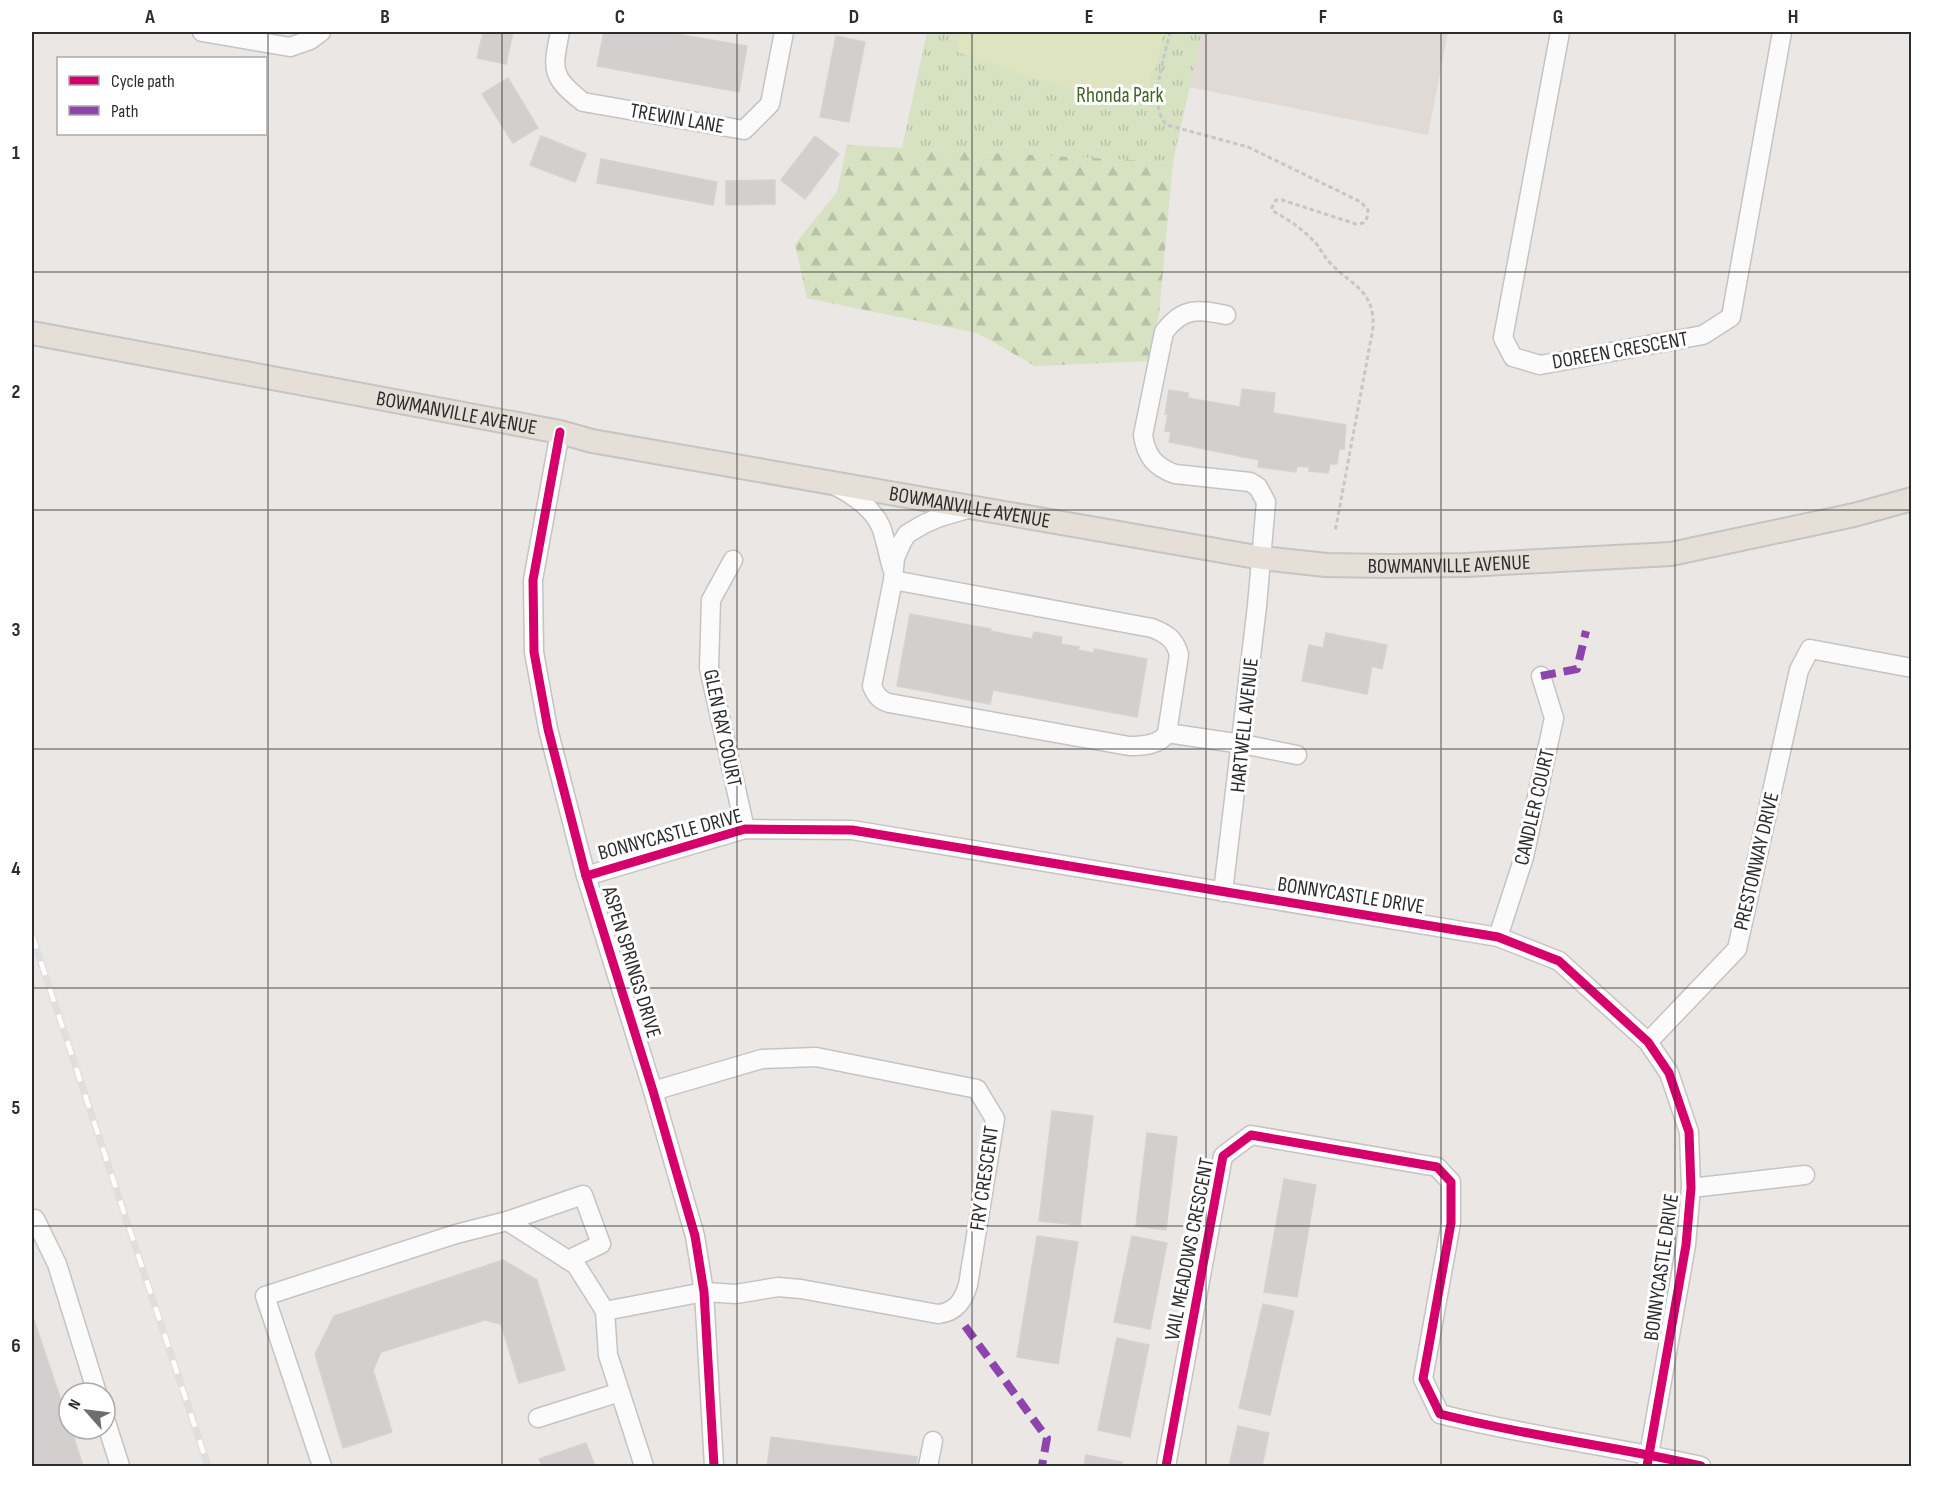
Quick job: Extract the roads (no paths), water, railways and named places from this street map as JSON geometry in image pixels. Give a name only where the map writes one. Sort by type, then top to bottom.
[{"type":"main road","name":"BOWMANVILLE AVENUE","points":[[32,333],[560,432],[592,441],[1262,558],[1326,565],[1466,565],[1671,554],[1854,515],[1911,499]]},
{"type":"street","points":[[202,32],[290,47],[310,40],[321,32]]},
{"type":"street","name":"TREWIN LANE","points":[[560,32],[554,62],[563,86],[583,102],[744,130],[770,104],[784,32]]},
{"type":"street","name":"DOREEN CRESCENT","points":[[1560,32],[1503,338],[1513,357],[1540,365],[1703,335],[1731,317],[1782,32]]},
{"type":"street","name":"HARTWELL AVENUE","points":[[1223,891],[1242,744],[1266,502],[1258,487],[1242,480],[1169,472],[1152,461],[1145,449],[1143,435],[1164,332],[1173,320],[1183,314],[1206,311],[1226,315]]},
{"type":"street","name":"ASPEN SPRINGS DRIVE","points":[[560,432],[533,580],[534,652],[548,729],[586,876],[653,1091],[695,1236],[704,1292],[714,1467]]},
{"type":"street","points":[[832,484],[859,500],[876,518],[881,527],[893,575]]},
{"type":"street","points":[[893,575],[1163,632],[1171,638],[1179,656],[1167,733],[1159,742],[1129,746],[881,700],[875,693],[872,686],[893,575],[898,549],[907,534],[940,517],[971,508]]},
{"type":"street","name":"GLEN RAY COURT","points":[[733,560],[711,600],[709,668],[745,829]]},
{"type":"street","name":"PRESTONWAY DRIVE","points":[[1648,1042],[1737,949],[1799,670],[1810,649],[1911,668]]},
{"type":"street","name":"CANDLER COURT","points":[[1498,938],[1524,857],[1554,718],[1541,676]]},
{"type":"street","points":[[1167,733],[1296,755]]},
{"type":"street","name":"BONNYCASTLE DRIVE","points":[[586,876],[745,829],[852,830],[1498,938],[1560,961],[1648,1042],[1670,1073],[1689,1132],[1691,1188],[1686,1245],[1648,1461]]},
{"type":"street","name":"FRY CRESCENT","points":[[653,1091],[762,1059],[816,1057],[977,1089],[995,1119],[968,1285],[956,1307],[948,1312],[938,1314],[801,1289],[778,1287],[736,1294],[704,1292]]},
{"type":"street","name":"VAIL MEADOWS CRESCENT","points":[[1166,1467],[1222,1156],[1251,1135],[1437,1167],[1451,1182],[1451,1223],[1423,1379],[1440,1414],[1648,1461]]},
{"type":"street","points":[[1691,1188],[1805,1175]]},
{"type":"street","points":[[322,1467],[265,1296],[583,1195],[601,1244],[568,1260]]},
{"type":"street","points":[[32,1220],[35,1219],[57,1264],[93,1381]]},
{"type":"street","points":[[507,1221],[576,1265],[604,1311],[608,1355],[644,1467]]},
{"type":"street","points":[[604,1311],[704,1292]]},
{"type":"street","points":[[538,1418],[620,1392]]},
{"type":"street","points":[[112,1441],[120,1467]]},
{"type":"street","points":[[928,1467],[933,1441]]},
{"type":"street","points":[[1648,1461],[1701,1467]]},
{"type":"railway","points":[[32,935],[208,1466]]},
{"type":"park label","name":"Rhonda Park","points":[[1120,95]]}]
